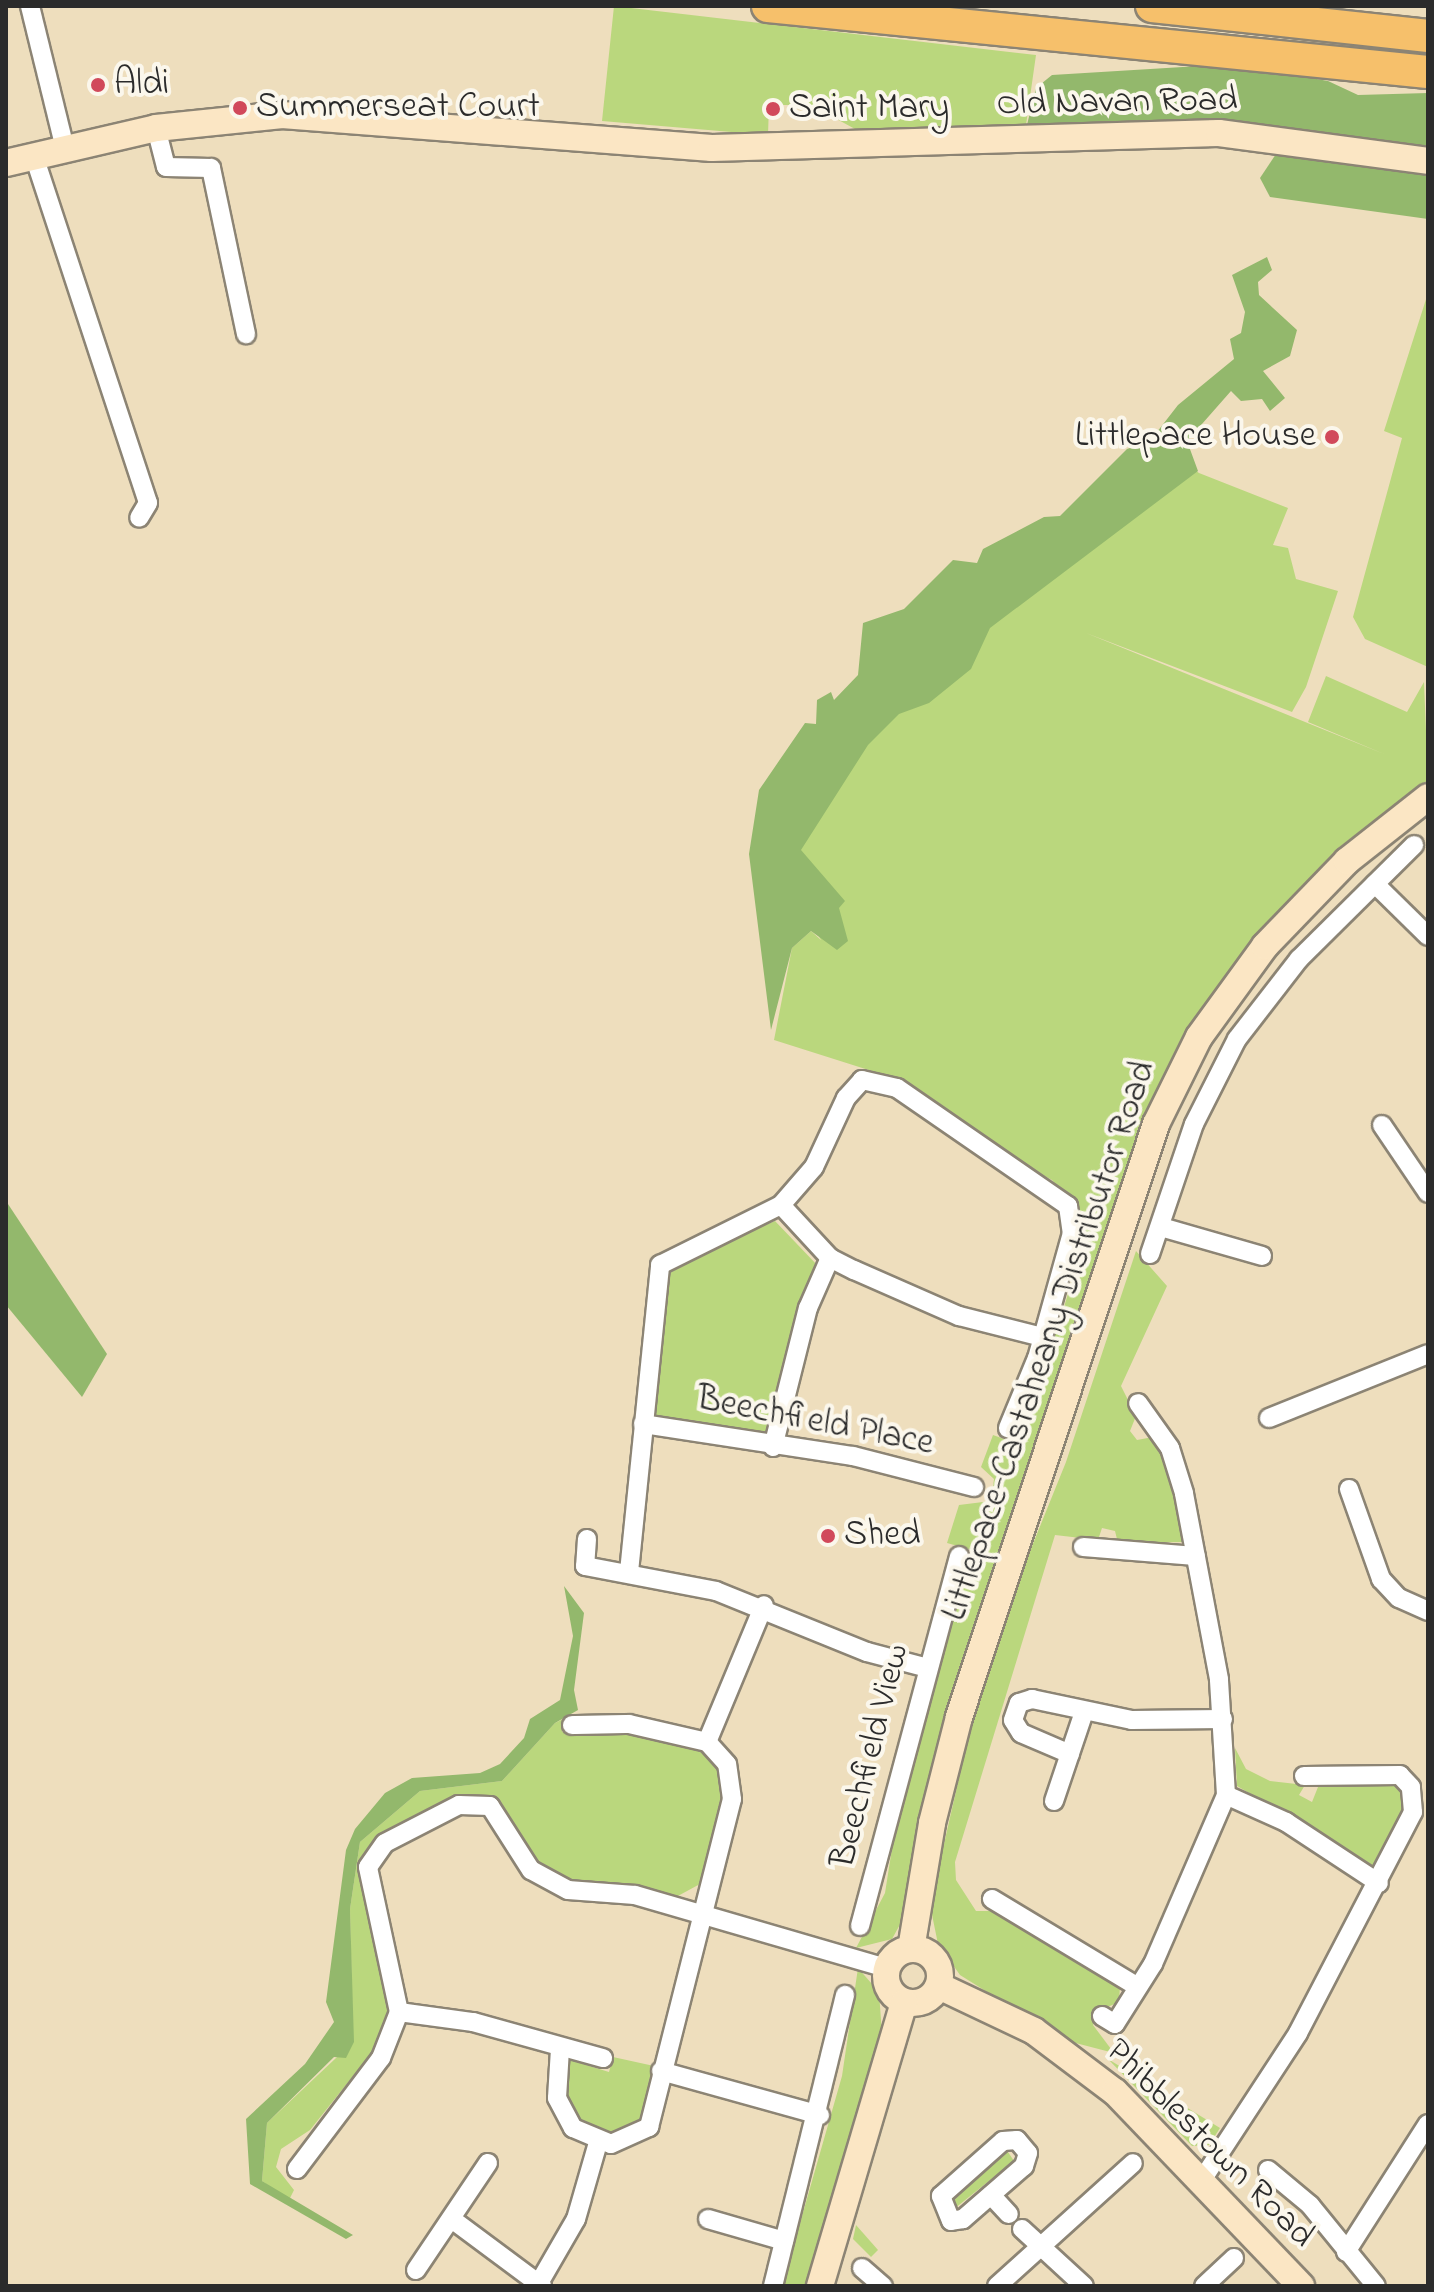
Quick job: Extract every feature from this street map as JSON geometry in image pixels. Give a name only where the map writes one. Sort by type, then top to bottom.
[{"type":"highway","points":[[768,6],[1428,72]]},
{"type":"highway","points":[[1152,6],[1428,36]]},
{"type":"street","points":[[30,6],[65,149]]},
{"type":"street","name":"Old Navan Road","points":[[6,163],[156,128],[325,116],[806,150],[1205,133],[1428,161]]},
{"type":"street","points":[[156,128],[166,167],[211,168],[246,334]]},
{"type":"street","points":[[34,156],[148,503],[139,518]]},
{"type":"street","name":"Littlepace-Castaheany Distributor Road","points":[[911,1949],[959,1717],[1161,1111],[1199,1037],[1265,946],[1347,861],[1428,797]]},
{"type":"street","points":[[1150,1254],[1194,1124],[1237,1039],[1299,959],[1414,845]]},
{"type":"street","points":[[1375,884],[1428,936]]},
{"type":"street","points":[[629,1572],[660,1265],[781,1205],[814,1167],[846,1098],[862,1080],[897,1088],[1068,1206],[1072,1233],[1042,1337],[1008,1428]]},
{"type":"street","points":[[1382,1125],[1428,1193]]},
{"type":"street","points":[[781,1205],[830,1258],[959,1316],[1042,1337]]},
{"type":"street","points":[[1161,1227],[1262,1256]]},
{"type":"street","points":[[773,1447],[808,1308],[830,1258]]},
{"type":"street","points":[[1269,1418],[1428,1354]]},
{"type":"street","points":[[1102,2016],[1115,2024],[1138,1987],[1226,1795],[1223,1719],[1196,1556],[1174,1458],[1138,1403]]},
{"type":"street","name":"Beechfield Place","points":[[643,1424],[773,1447],[853,1456],[974,1487]]},
{"type":"street","points":[[1349,1489],[1381,1579],[1397,1597],[1428,1611]]},
{"type":"street","points":[[587,1539],[585,1566],[629,1572],[764,1605],[867,1652],[924,1667]]},
{"type":"street","points":[[1083,1547],[1196,1556]]},
{"type":"street","name":"Beechfield View","points":[[860,1926],[924,1667],[959,1556]]},
{"type":"street","points":[[707,1742],[764,1605]]},
{"type":"street","points":[[1070,1754],[1021,1733],[1015,1709],[1032,1699],[1084,1712],[1223,1719]]},
{"type":"street","points":[[1054,1801],[1084,1712]]},
{"type":"street","points":[[560,2049],[557,2098],[573,2128],[598,2143],[624,2142],[649,2127],[699,1914],[732,1799],[727,1764],[707,1742],[653,1727],[584,1720]]},
{"type":"street","points":[[1200,2183],[1298,2033],[1410,1822],[1407,1781],[1363,1770],[1304,1776]]},
{"type":"street","points":[[1226,1795],[1268,1812],[1379,1883]]},
{"type":"street","points":[[297,2169],[381,2058],[399,2012],[365,1876],[385,1843],[459,1805],[490,1806],[520,1858],[543,1879],[699,1914],[887,1968]]},
{"type":"street","points":[[992,1899],[1138,1987]]},
{"type":"street","points":[[911,1949],[935,1960],[939,1986],[921,2003],[904,2002],[890,1992],[887,1968],[911,1949]]},
{"type":"street","name":"Phibblestown Road","points":[[939,1986],[1003,2013],[1074,2058],[1301,2286]]},
{"type":"street","points":[[773,2286],[820,2115],[845,1995]]},
{"type":"street","points":[[820,2286],[904,2002]]},
{"type":"street","points":[[399,2012],[473,2022],[560,2049],[603,2058]]},
{"type":"street","points":[[661,2071],[820,2115]]},
{"type":"street","points":[[1346,2252],[1426,2131]]},
{"type":"street","points":[[1017,2140],[1028,2157],[991,2195],[960,2221],[938,2203],[1003,2141],[1017,2140]]},
{"type":"street","points":[[453,2220],[540,2285],[576,2219],[598,2143]]},
{"type":"street","points":[[416,2270],[453,2220],[488,2163]]},
{"type":"street","points":[[997,2286],[1133,2163]]},
{"type":"street","points":[[1268,2170],[1310,2205],[1376,2286]]},
{"type":"street","points":[[991,2195],[1009,2214]]},
{"type":"street","points":[[708,2219],[784,2241]]},
{"type":"street","points":[[1022,2229],[1044,2243],[1084,2286]]},
{"type":"street","points":[[1204,2286],[1234,2258]]},
{"type":"street","points":[[862,2268],[883,2286]]},
{"type":"green space","points":[[614,6],[1036,55],[1026,125],[855,129],[811,105],[769,105],[768,135],[602,121]]},
{"type":"green space","points":[[1232,64],[1328,81],[1358,95],[1428,93],[1428,149],[1256,123],[1026,129],[1036,88],[1052,75]]},
{"type":"green space","points":[[1278,151],[1428,170],[1428,219],[1270,197],[1260,178]]},
{"type":"green space","points":[[1267,257],[1272,270],[1258,282],[1259,295],[1297,330],[1290,356],[1263,371],[1285,398],[1270,411],[1262,399],[1241,401],[1231,391],[1187,441],[1198,471],[990,628],[971,669],[929,703],[899,714],[868,745],[801,850],[845,901],[839,908],[848,941],[837,950],[811,931],[792,948],[771,1030],[749,854],[759,790],[805,723],[816,724],[817,700],[831,692],[834,700],[858,675],[863,623],[904,609],[953,560],[977,563],[983,549],[1044,517],[1060,516],[1127,449],[1150,441],[1178,405],[1234,359],[1230,339],[1241,333],[1245,312],[1232,275]]},
{"type":"green space","points":[[1428,293],[1428,667],[1365,639],[1353,617],[1402,438],[1384,431]]},
{"type":"green space","points":[[1171,452],[1199,473],[1288,508],[1273,545],[1288,548],[1296,579],[1338,591],[1306,687],[1292,712],[1086,633],[1384,754],[1308,722],[1326,676],[1407,712],[1424,682],[1428,780],[1337,849],[1257,936],[1165,1075],[1127,1164],[951,1705],[903,1919],[892,1939],[856,1948],[885,1893],[899,1804],[972,1550],[947,1543],[959,1505],[991,1501],[994,1479],[981,1467],[993,1435],[1015,1443],[1073,1277],[1064,1273],[1082,1218],[1052,1180],[987,1146],[897,1079],[774,1040],[792,948],[811,931],[821,940],[771,853],[862,731]]},
{"type":"green space","points":[[6,1201],[107,1354],[82,1397],[6,1305]]},
{"type":"green space","points":[[775,1221],[818,1266],[790,1336],[768,1432],[661,1420],[653,1415],[670,1266]]},
{"type":"green space","points":[[1136,1251],[1167,1286],[1121,1386],[1136,1416],[1130,1431],[1137,1440],[1153,1437],[1169,1463],[1184,1542],[1118,1543],[1115,1531],[1102,1528],[1098,1540],[1055,1535],[955,1862],[956,1880],[976,1911],[1001,1911],[1120,1986],[1119,2002],[1103,2009],[1093,2025],[1114,2053],[1064,2040],[960,1975],[938,1944],[930,1905],[986,1660],[1066,1462]]},
{"type":"green space","points":[[564,1586],[584,1613],[574,1690],[578,1710],[555,1723],[502,1781],[420,1791],[360,1842],[350,1909],[354,2042],[346,2058],[334,2057],[267,2123],[262,2181],[353,2235],[346,2239],[250,2184],[246,2119],[305,2064],[334,2022],[326,2002],[346,1850],[355,1829],[385,1793],[412,1778],[480,1773],[500,1764],[524,1738],[530,1719],[560,1700],[573,1636]]},
{"type":"green space","points":[[574,1714],[562,1732],[623,1730],[691,1746],[716,1762],[726,1797],[700,1884],[676,1897],[568,1883],[537,1866],[502,1806],[481,1795],[452,1798],[387,1832],[359,1860],[359,1877],[391,2004],[373,2051],[310,2130],[281,2149],[276,2167],[294,2190],[289,2200],[262,2181],[267,2123],[353,2042],[350,1909],[360,1842],[420,1791],[502,1781],[555,1723]]},
{"type":"green space","points":[[1235,1748],[1246,1769],[1270,1781],[1305,1785],[1299,1795],[1312,1802],[1320,1782],[1383,1778],[1403,1786],[1406,1809],[1375,1867],[1237,1786]]},
{"type":"green space","points":[[858,1968],[879,1992],[882,2034],[810,2286],[782,2286],[842,2076]]},
{"type":"green space","points":[[613,2057],[654,2066],[645,2121],[612,2137],[578,2122],[561,2086],[570,2060],[609,2072]]},
{"type":"green space","points":[[1108,2059],[1220,2128],[1209,2145],[1192,2146]]},
{"type":"green space","points":[[1006,2149],[1014,2161],[954,2209],[952,2198]]},
{"type":"green space","points":[[856,2225],[878,2250],[871,2257],[853,2239]]},
{"type":"place","name":"Aldi","points":[[98,85]]},
{"type":"place","name":"Summerseat Court","points":[[240,108]]},
{"type":"place","name":"Saint Mary","points":[[773,109]]},
{"type":"place","name":"Littlepace House","points":[[1332,437]]},
{"type":"place","name":"Shed","points":[[828,1536]]}]
